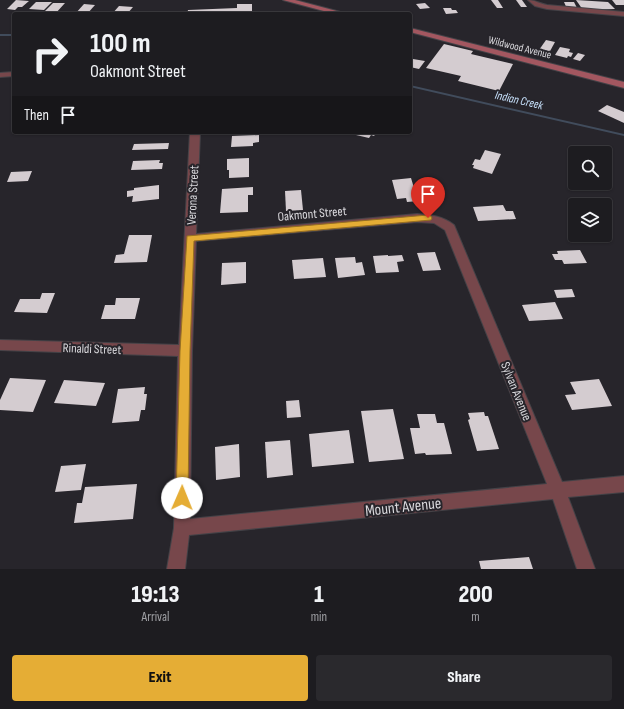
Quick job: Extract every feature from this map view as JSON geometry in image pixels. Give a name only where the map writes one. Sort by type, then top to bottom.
[{"type":"street","points":[[286,0],[336,12]]},
{"type":"street","name":"Wildwood Avenue","points":[[412,31],[624,85]]},
{"type":"street","points":[[0,75],[12,74]]},
{"type":"street","name":"Verona Street","points":[[176,569],[182,528],[185,351],[196,134]]},
{"type":"street","name":"Oakmont Street","points":[[190,238],[417,218],[437,220]]},
{"type":"street","name":"Sylvan Avenue","points":[[437,220],[450,228],[558,491],[586,569]]},
{"type":"street","name":"Rinaldi Street","points":[[0,345],[185,351]]},
{"type":"street","name":"Mount Avenue","points":[[182,528],[624,484]]},
{"type":"lane","points":[[530,0],[537,5],[547,7],[624,14]]},
{"type":"building","points":[[16,0],[29,1],[22,7],[18,7],[15,10],[7,9]]},
{"type":"building","points":[[491,0],[498,0],[503,8],[497,8]]},
{"type":"building","points":[[516,0],[522,0],[527,7],[521,7]]},
{"type":"building","points":[[576,0],[608,2],[615,9],[583,10]]},
{"type":"building","points":[[612,0],[624,0],[624,5],[616,5]]},
{"type":"building","points":[[36,2],[52,2],[44,10],[29,9]]},
{"type":"building","points":[[564,2],[574,2],[578,10],[567,9]]},
{"type":"building","points":[[53,3],[65,3],[57,12],[45,11]]},
{"type":"building","points":[[425,3],[430,8],[420,9],[416,4]]},
{"type":"building","points":[[84,4],[95,5],[89,12],[77,12]]},
{"type":"building","points":[[237,4],[252,4],[252,12],[188,12],[188,10],[237,8]]},
{"type":"building","points":[[119,6],[133,7],[129,12],[114,12]]},
{"type":"building","points":[[443,8],[451,8],[452,10],[456,10],[458,13],[446,14]]},
{"type":"building","points":[[546,40],[555,42],[549,53],[539,50]]},
{"type":"building","points":[[444,44],[473,51],[471,54],[513,64],[499,91],[458,81],[461,76],[426,68]]},
{"type":"building","points":[[560,47],[570,49],[569,52],[573,53],[571,57],[568,56],[567,58],[555,55]]},
{"type":"building","points":[[578,53],[585,55],[580,61],[573,59]]},
{"type":"building","points":[[413,59],[425,61],[419,69],[412,67]]},
{"type":"building","points":[[607,105],[624,112],[624,123],[598,111]]},
{"type":"building","points":[[376,134],[374,136],[371,135],[369,138],[356,135]]},
{"type":"building","points":[[259,135],[259,142],[253,143],[253,146],[231,147],[232,136]]},
{"type":"building","points":[[169,143],[168,149],[132,150],[134,144]]},
{"type":"building","points":[[485,150],[501,154],[492,174],[473,168],[474,165],[472,165],[475,159],[480,160]]},
{"type":"building","points":[[249,158],[249,177],[229,178],[227,159]]},
{"type":"building","points":[[160,160],[159,163],[163,163],[162,169],[131,170],[133,161]]},
{"type":"building","points":[[32,171],[28,181],[7,182],[11,172]]},
{"type":"building","points":[[411,178],[418,201],[407,202],[406,198],[397,199],[392,180]]},
{"type":"building","points":[[159,185],[159,199],[132,202],[133,196],[127,197],[127,191],[134,190],[134,188]]},
{"type":"building","points":[[253,187],[253,195],[248,195],[248,212],[220,213],[222,189]]},
{"type":"building","points":[[301,190],[303,210],[286,211],[285,191]]},
{"type":"building","points":[[503,205],[506,211],[513,211],[516,219],[478,221],[473,207]]},
{"type":"building","points":[[129,235],[152,235],[147,262],[114,263],[116,255],[124,254]]},
{"type":"building","points":[[580,250],[587,263],[564,264],[562,260],[555,260],[552,254],[558,254],[557,251]]},
{"type":"building","points":[[435,252],[441,270],[423,271],[417,253]]},
{"type":"building","points":[[402,255],[404,261],[397,262],[399,272],[376,273],[373,256]]},
{"type":"building","points":[[355,257],[356,263],[362,262],[365,275],[338,278],[335,258]]},
{"type":"building","points":[[323,258],[326,277],[294,279],[292,260]]},
{"type":"building","points":[[246,262],[246,283],[221,285],[222,263]]},
{"type":"building","points":[[572,289],[575,297],[557,298],[554,290]]},
{"type":"building","points":[[42,293],[55,293],[47,313],[14,312],[20,299],[40,299]]},
{"type":"building","points":[[116,298],[140,298],[135,319],[101,319],[105,305],[115,305]]},
{"type":"building","points":[[555,302],[563,319],[529,321],[522,305]]},
{"type":"building","points":[[10,378],[46,380],[33,412],[0,410],[0,400]]},
{"type":"building","points":[[599,379],[612,406],[572,410],[565,395],[576,394],[570,382]]},
{"type":"building","points":[[64,380],[105,383],[96,406],[54,403]]},
{"type":"building","points":[[145,387],[144,394],[147,394],[145,410],[141,410],[139,421],[112,423],[118,389]]},
{"type":"building","points":[[299,400],[301,417],[287,418],[286,401]]},
{"type":"building","points":[[393,409],[404,459],[369,462],[361,411]]},
{"type":"building","points":[[484,412],[485,416],[488,416],[499,449],[477,451],[468,420],[470,419],[468,413]]},
{"type":"building","points":[[417,414],[435,414],[437,423],[444,423],[452,454],[415,454],[410,428],[420,428]]},
{"type":"building","points":[[349,430],[354,463],[312,467],[309,434]]},
{"type":"building","points":[[290,440],[293,475],[267,478],[265,442]]},
{"type":"building","points":[[239,444],[240,477],[216,480],[215,447]]},
{"type":"building","points":[[86,464],[81,490],[55,492],[61,466]]},
{"type":"building","points":[[137,484],[133,519],[74,523],[77,503],[82,503],[85,487]]},
{"type":"building","points":[[529,557],[533,569],[481,569],[479,561]]},
{"type":"waterway","name":"Indian Creek","points":[[0,35],[12,35]]},
{"type":"waterway","name":"Indian Creek","points":[[412,86],[624,135]]},
{"type":"route","points":[[182,498],[185,351],[190,238],[428,218]]}]
